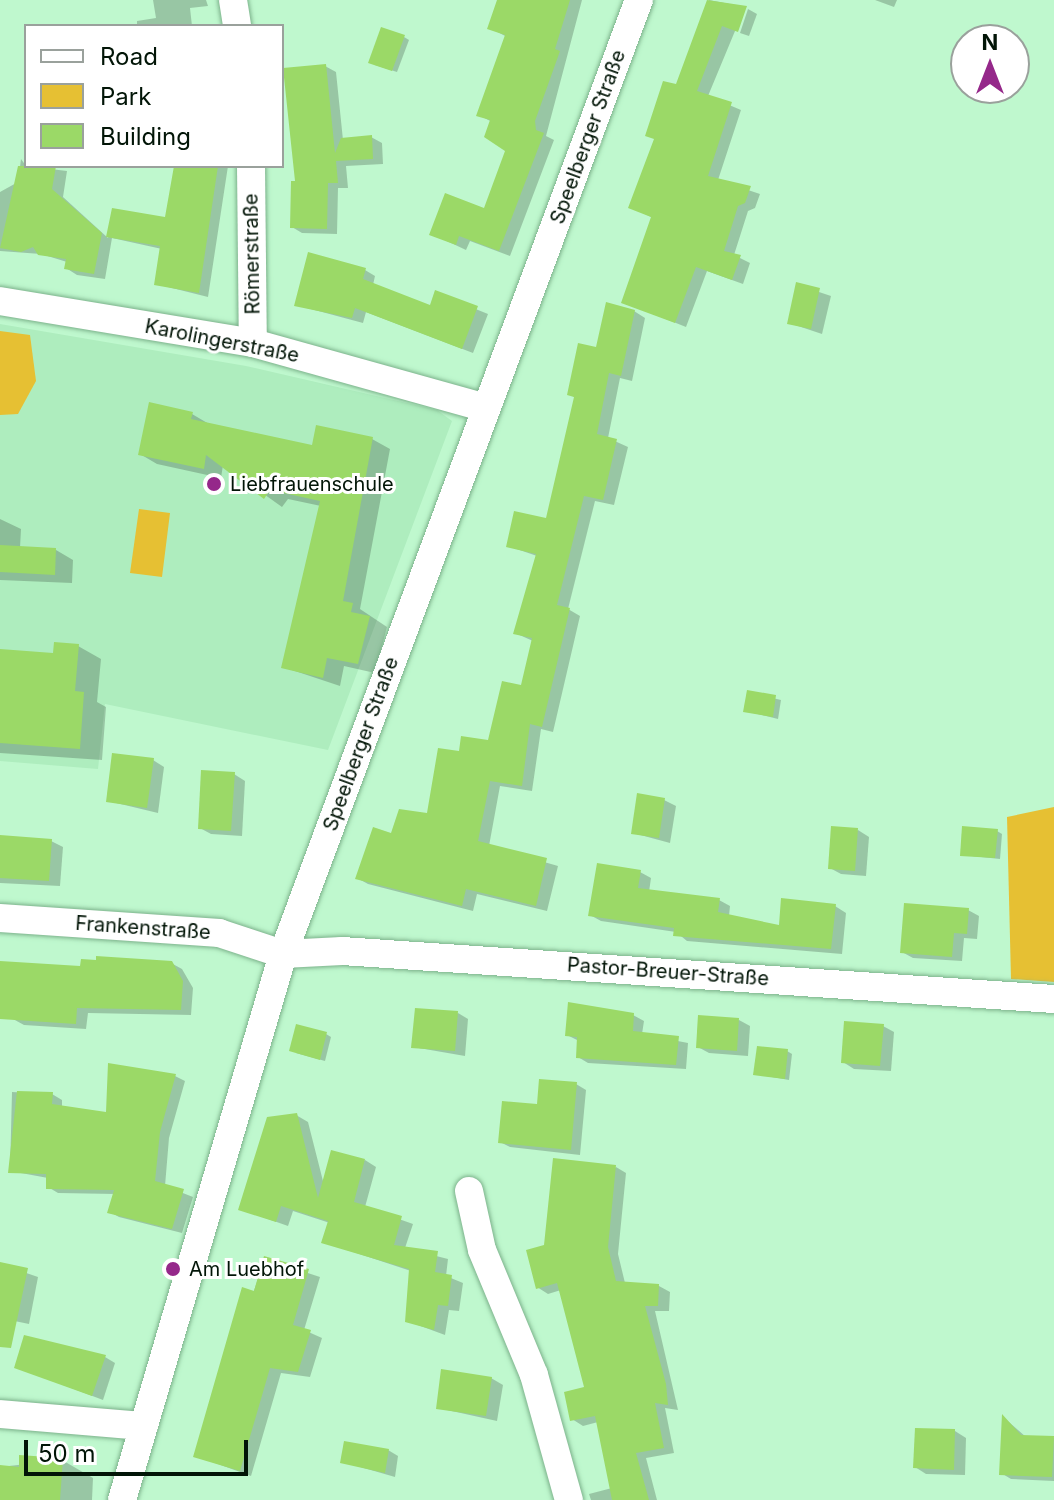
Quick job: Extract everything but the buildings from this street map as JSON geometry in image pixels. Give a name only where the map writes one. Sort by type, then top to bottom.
[{"type":"street","points":[[233,0],[237,24]]},
{"type":"street","name":"Speelberger Straße","points":[[122,1500],[283,954],[639,0]]},
{"type":"street","name":"Römerstraße","points":[[251,168],[253,343]]},
{"type":"street","name":"Karolingerstraße","points":[[0,301],[253,343],[486,408]]},
{"type":"street","name":"Frankenstraße","points":[[0,918],[219,933],[283,954]]},
{"type":"street","name":"Pastor-Breuer-Straße","points":[[283,954],[342,951],[1054,999]]},
{"type":"street","points":[[469,1191],[482,1250],[534,1375],[569,1500]]},
{"type":"street","points":[[0,1414],[144,1426]]},
{"type":"shaded area","name":"Liebfrauenschule","points":[[0,324],[246,366],[437,410],[452,421],[328,750],[105,704],[98,769],[0,761]]},
{"type":"green space","points":[[0,331],[30,335],[36,381],[18,414],[0,415]]},
{"type":"green space","points":[[139,509],[170,513],[162,577],[130,573]]},
{"type":"green space","points":[[1054,807],[1054,982],[1011,979],[1007,817]]},
{"type":"place","name":"Liebfrauenschule","points":[[214,484]]},
{"type":"place","name":"Am Luebhof","points":[[173,1269]]}]
